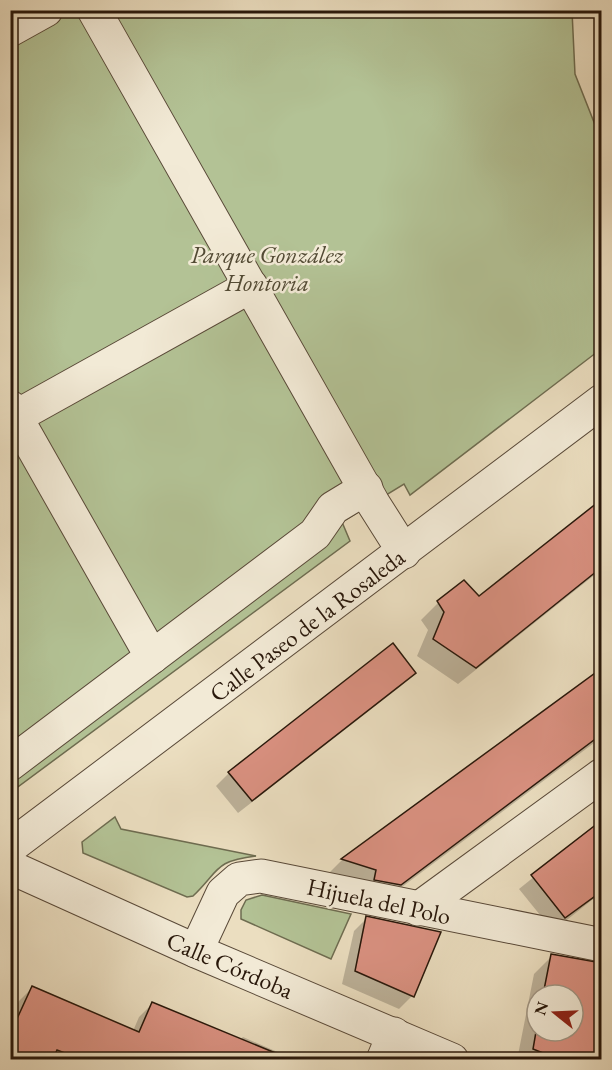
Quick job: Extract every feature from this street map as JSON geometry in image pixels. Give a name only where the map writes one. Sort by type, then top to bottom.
[{"type":"street","points":[[10,30],[46,10]]},
{"type":"street","points":[[94,10],[404,552]]},
{"type":"street","points":[[152,657],[12,415],[251,286]]},
{"type":"street","name":"Calle Paseo de la Rosaleda","points":[[10,847],[602,401]]},
{"type":"street","points":[[10,764],[315,534],[333,508],[366,488]]},
{"type":"street","points":[[418,909],[602,775]]},
{"type":"street","name":"Calle Córdoba","points":[[10,867],[196,951],[389,1047],[452,1059]]},
{"type":"street","name":"Hijuela del Polo","points":[[196,951],[224,893],[239,879],[261,876],[602,945]]},
{"type":"green space","name":"Parque González Hontoria","points":[[11,11],[572,11],[575,74],[601,140],[601,349],[410,495],[404,484],[342,522],[350,541],[11,792]]},
{"type":"green space","points":[[115,817],[121,829],[256,856],[225,864],[193,896],[187,897],[83,853],[82,842]]},
{"type":"green space","points":[[262,895],[351,914],[331,959],[241,919],[241,910],[246,900]]},
{"type":"building","points":[[602,499],[602,567],[476,668],[433,639],[444,612],[437,601],[464,580],[479,596]]},
{"type":"building","points":[[393,643],[416,673],[252,801],[228,772]]},
{"type":"building","points":[[602,668],[602,734],[401,885],[374,880],[376,870],[341,859]]},
{"type":"building","points":[[602,820],[602,891],[565,918],[531,875]]},
{"type":"building","points":[[366,916],[441,932],[414,997],[355,971]]},
{"type":"building","points":[[551,954],[602,963],[602,1059],[558,1059],[533,1049],[534,1043],[585,1043],[585,983],[545,983]]},
{"type":"building","points":[[32,986],[139,1032],[152,1002],[290,1059],[80,1059],[57,1050],[53,1059],[23,1059],[10,1054],[10,1034]]}]
